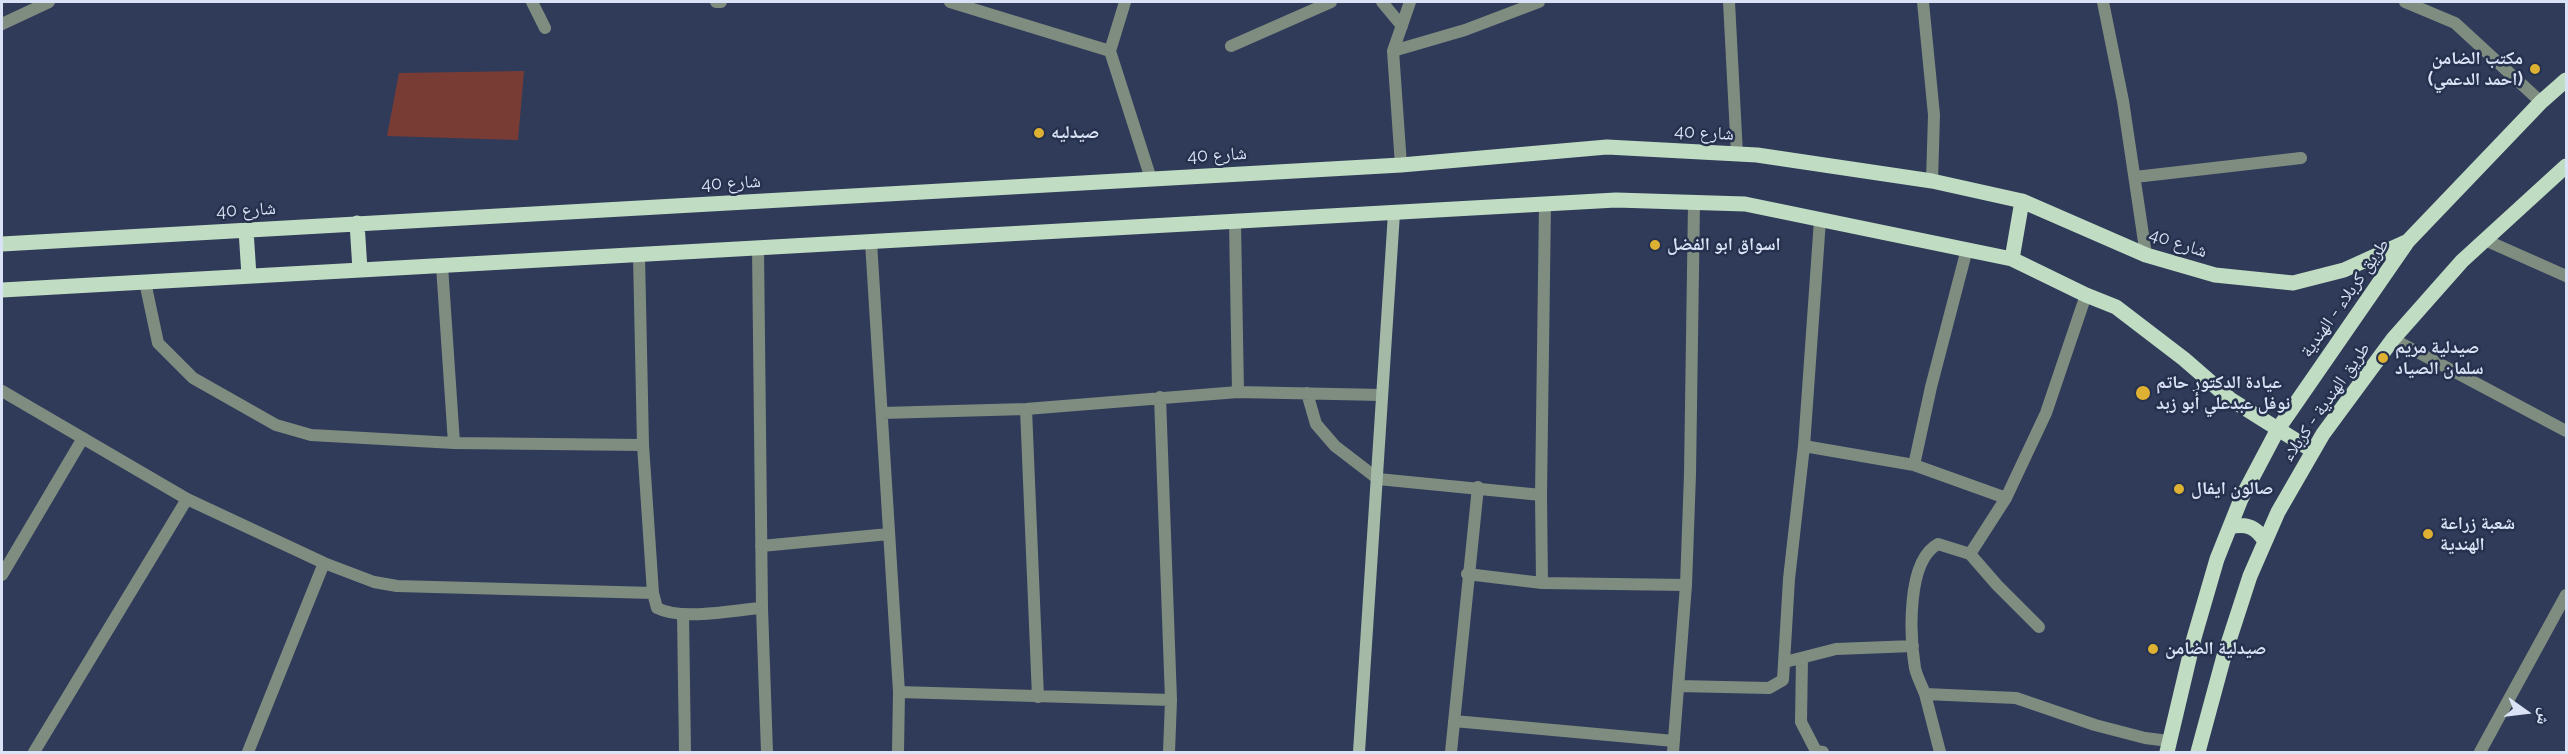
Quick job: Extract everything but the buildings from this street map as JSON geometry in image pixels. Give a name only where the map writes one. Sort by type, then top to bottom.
[{"type":"main road","name":"طريق كربلاء - الهندية","points":[[2168,747],[2194,638],[2217,560],[2241,499],[2278,429],[2408,241],[2541,102],[2566,80]]},
{"type":"main road","name":"شارع 40","points":[[2,243],[1401,165],[1607,147],[1757,155],[1932,181],[2022,201],[2146,255],[2215,276],[2293,283],[2344,270],[2408,241]]},
{"type":"main road","name":"طريق الهندية - كربلاء","points":[[2198,753],[2223,656],[2250,576],[2278,512],[2313,451],[2393,339],[2462,261],[2566,166]]},
{"type":"main road","points":[[2,290],[1616,200],[1745,204],[2012,259],[2086,296],[2116,307],[2184,359],[2230,399],[2313,451]]},
{"type":"main road","points":[[2012,259],[2022,201]]},
{"type":"main road","points":[[357,224],[360,270]]},
{"type":"main road","points":[[246,230],[249,276]]},
{"type":"main road","points":[[2230,527],[2239,525],[2254,528],[2265,542]]},
{"type":"street","points":[[2,24],[49,2]]},
{"type":"street","points":[[532,2],[545,28]]},
{"type":"street","points":[[716,2],[721,2]]},
{"type":"street","points":[[950,2],[1110,51]]},
{"type":"street","points":[[1125,2],[1110,51],[1151,178]]},
{"type":"street","points":[[1231,46],[1331,2]]},
{"type":"street","points":[[1382,2],[1401,26]]},
{"type":"street","points":[[1401,165],[1393,51],[1410,2]]},
{"type":"street","points":[[1393,51],[1466,30],[1539,2]]},
{"type":"street","points":[[1729,2],[1737,154]]},
{"type":"street","points":[[1923,2],[1935,115],[1932,181]]},
{"type":"street","points":[[2103,2],[2123,101],[2146,255]]},
{"type":"street","points":[[2405,2],[2456,23],[2541,102]]},
{"type":"street","points":[[2135,177],[2301,158]]},
{"type":"street","points":[[1454,721],[1674,747],[1686,585],[1694,203]]},
{"type":"street","points":[[1542,584],[1545,204]]},
{"type":"street","points":[[1359,753],[1394,213]]},
{"type":"street","points":[[1678,686],[1769,688],[1783,681],[1789,579],[1804,446],[1820,220]]},
{"type":"street","points":[[1235,222],[1238,392]]},
{"type":"street","points":[[2485,240],[2566,276]]},
{"type":"street","points":[[871,242],[899,692],[898,753]]},
{"type":"street","points":[[758,248],[762,608],[767,753]]},
{"type":"street","points":[[1914,465],[1930,387],[1967,249]]},
{"type":"street","points":[[639,255],[643,445],[652,593],[657,608],[668,613],[683,614],[762,608]]},
{"type":"street","points":[[442,266],[454,443]]},
{"type":"street","points":[[145,282],[158,343],[193,378],[276,425],[311,435],[454,443],[643,445]]},
{"type":"street","points":[[1970,554],[2006,498],[2046,413],[2086,296]]},
{"type":"street","points":[[2393,339],[2566,431]]},
{"type":"street","points":[[882,413],[1026,409],[1238,392],[1382,395]]},
{"type":"street","points":[[1307,393],[1316,424],[1335,446],[1378,479],[1478,487],[1541,495]]},
{"type":"street","points":[[4,396],[83,438],[187,499],[324,563],[374,582],[397,586],[652,593]]},
{"type":"street","points":[[1160,397],[1171,700],[1169,753]]},
{"type":"street","points":[[1026,409],[1038,697]]},
{"type":"street","points":[[2,575],[83,438]]},
{"type":"street","points":[[1804,446],[1914,465],[2006,498]]},
{"type":"street","points":[[1451,753],[1467,574],[1478,487]]},
{"type":"street","points":[[34,753],[187,499]]},
{"type":"street","points":[[761,546],[889,534]]},
{"type":"street","points":[[1940,753],[1926,694],[1916,670],[1911,623],[1915,586],[1925,555],[1938,544],[1970,554],[2039,627]]},
{"type":"street","points":[[248,753],[324,563]]},
{"type":"street","points":[[1467,574],[1542,584],[1686,585]]},
{"type":"street","points":[[2480,753],[2566,595]]},
{"type":"street","points":[[683,614],[685,753]]},
{"type":"street","points":[[1785,662],[1836,649],[1913,646]]},
{"type":"street","points":[[1802,658],[1801,722],[1816,751],[1822,753]]},
{"type":"street","points":[[899,692],[1171,700]]},
{"type":"street","points":[[1926,694],[2016,698],[2168,747]]},
{"type":"shaded area","points":[[524,71],[518,140],[387,136],[399,73]]},
{"type":"place","name":"مكتب الضامن (احمد الدعمي)","points":[[2535,69]]},
{"type":"place","name":"صيدليه","points":[[1039,133]]},
{"type":"place","name":"اسواق ابو الفضل","points":[[1655,245]]},
{"type":"place","name":"صيدلية مريم سلمان الصياد","points":[[2383,358]]},
{"type":"place","name":"عيادة الدكتور حاتم نوفل عبدعلي أبو زبد","points":[[2143,393]]},
{"type":"place","name":"صالون ايفال","points":[[2179,489]]},
{"type":"place","name":"شعبة زراعة الهندية","points":[[2428,534]]},
{"type":"place","name":"صيدلية الضامن","points":[[2153,649]]}]
